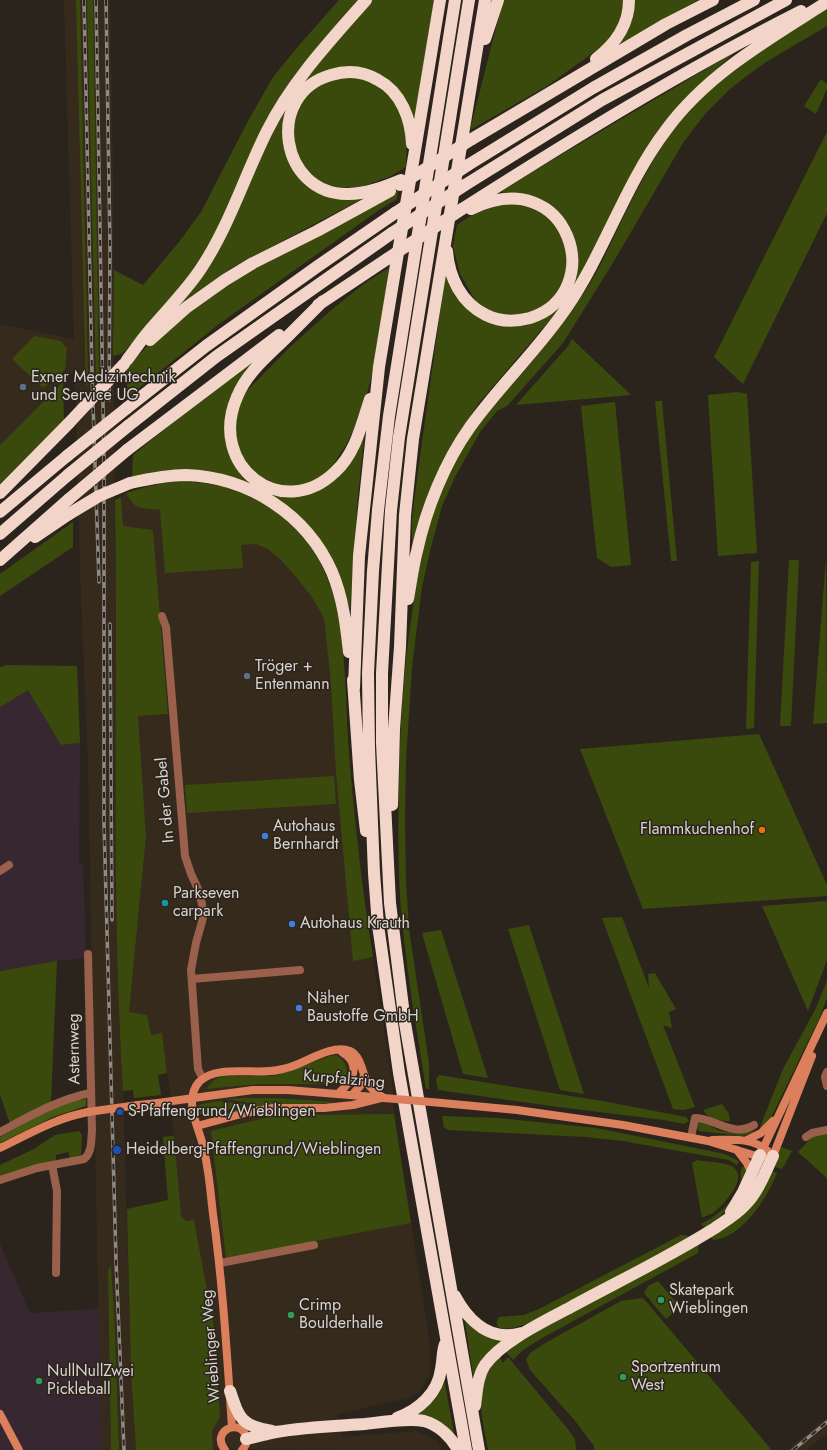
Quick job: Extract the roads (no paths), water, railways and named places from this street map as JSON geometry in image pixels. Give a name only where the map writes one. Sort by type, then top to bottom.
[{"type":"highway","points":[[126,362],[148,333],[200,271],[221,234],[268,130],[290,92],[321,51],[366,0]]},
{"type":"highway","points":[[354,688],[359,556],[379,367],[416,171],[440,0]]},
{"type":"highway","points":[[455,0],[389,416],[378,510],[368,673],[369,748],[374,873],[378,925],[399,1073],[466,1450]]},
{"type":"highway","points":[[469,0],[399,437],[392,503],[382,673],[382,743],[390,903],[404,1015],[479,1450]]},
{"type":"highway","points":[[386,833],[392,818],[394,729],[400,647],[405,515],[413,439],[485,0]]},
{"type":"highway","points":[[471,84],[478,72],[487,33],[498,0]]},
{"type":"highway","points":[[560,86],[598,58],[613,44],[626,20],[629,0]]},
{"type":"highway","points":[[0,493],[69,423],[126,362],[186,307],[253,263],[317,231],[666,24],[712,0]]},
{"type":"highway","points":[[0,512],[67,456],[206,346],[395,213],[468,165],[593,88],[687,35],[754,0]]},
{"type":"highway","points":[[0,534],[68,475],[217,356],[392,233],[465,185],[602,100],[786,0]]},
{"type":"highway","points":[[0,560],[68,499],[127,450],[323,301],[517,174],[688,71],[759,32],[822,0]]},
{"type":"highway","points":[[400,647],[417,550],[426,518],[451,458],[469,427],[566,308],[587,274],[634,181],[666,130],[690,101],[749,51],[827,2]]},
{"type":"highway","points":[[400,182],[374,190],[347,194],[325,189],[316,185],[305,176],[294,159],[287,138],[289,118],[292,110],[296,102],[305,91],[324,77],[348,72],[369,75],[387,85],[400,101],[410,124],[416,171]]},
{"type":"highway","points":[[446,236],[448,262],[457,288],[468,302],[482,313],[499,320],[516,321],[534,317],[556,302],[562,294],[571,274],[572,252],[563,227],[551,213],[531,202],[509,198],[480,205],[461,212]]},
{"type":"highway","points":[[323,301],[265,357],[247,378],[237,397],[232,410],[230,438],[236,457],[246,472],[266,486],[289,491],[309,488],[328,478],[342,464],[356,440],[379,367]]},
{"type":"highway","points":[[0,560],[99,496],[130,483],[162,476],[186,475],[212,478],[235,484],[269,499],[292,516],[309,534],[321,551],[332,572],[345,616],[354,688],[362,808],[374,873]]},
{"type":"highway","points":[[728,1218],[752,1174],[766,1153]]},
{"type":"highway","points":[[474,1419],[478,1386],[482,1371],[506,1339],[529,1330],[701,1237],[740,1210],[758,1187],[766,1153]]},
{"type":"highway","points":[[450,1282],[453,1293],[459,1304],[474,1322],[483,1329],[506,1339]]},
{"type":"highway","points":[[386,1422],[407,1414],[423,1403],[430,1395],[438,1380],[441,1369],[442,1353],[447,1339]]},
{"type":"highway","points":[[230,1391],[240,1417],[245,1422],[260,1429],[277,1432],[416,1420],[433,1424],[446,1433],[458,1450]]},
{"type":"highway","points":[[244,1445],[277,1432]]},
{"type":"main road","points":[[766,1153],[781,1111],[827,1013]]},
{"type":"main road","points":[[766,1153],[805,1076],[827,1013]]},
{"type":"main road","points":[[203,1078],[220,1072],[275,1071],[293,1066],[326,1052],[338,1050],[350,1051],[360,1062],[364,1076],[373,1090],[383,1098]]},
{"type":"main road","points":[[338,1050],[344,1052],[349,1057],[353,1068],[351,1079],[338,1094]]},
{"type":"main road","points":[[352,1095],[361,1085],[364,1076]]},
{"type":"main road","name":"Wieblinger Weg","points":[[203,1078],[195,1088],[192,1099],[210,1178],[220,1263],[232,1427]]},
{"type":"main road","name":"Kurpfalzring","points":[[0,1148],[54,1122],[88,1112],[252,1090],[288,1090],[442,1103],[575,1117],[708,1140],[737,1150],[766,1153]]},
{"type":"main road","points":[[197,1126],[238,1115],[273,1108],[324,1108],[353,1105],[383,1098]]},
{"type":"main road","points":[[747,1140],[764,1131],[781,1111]]},
{"type":"main road","points":[[708,1140],[747,1140],[758,1144],[766,1153]]},
{"type":"main road","points":[[737,1150],[747,1163],[752,1174]]},
{"type":"main road","points":[[0,1414],[19,1450]]},
{"type":"main road","points":[[225,1450],[221,1444],[221,1436],[225,1430],[232,1427],[242,1430],[244,1445]]},
{"type":"street","name":"In der Gabel","points":[[162,616],[166,627],[185,856],[198,889],[202,904],[203,918],[193,956],[192,979],[198,1069],[203,1078]]},
{"type":"street","points":[[0,871],[9,865]]},
{"type":"street","name":"Asternweg","points":[[0,1132],[43,1109],[70,1098],[90,1093],[88,954]]},
{"type":"street","points":[[192,979],[300,970]]},
{"type":"street","points":[[827,1072],[825,1078],[827,1086]]},
{"type":"street","points":[[0,1180],[37,1168],[84,1159],[90,1151],[92,1131],[90,1093]]},
{"type":"street","points":[[691,1137],[695,1118],[702,1118],[727,1129],[749,1128],[754,1125]]},
{"type":"street","points":[[806,1137],[812,1133],[827,1130]]},
{"type":"street","points":[[52,1165],[57,1191],[56,1273]]},
{"type":"street","points":[[220,1263],[314,1245]]},
{"type":"railway","points":[[84,0],[92,374],[99,582]]},
{"type":"railway","points":[[96,0],[104,461],[104,822],[116,1261],[124,1450]]},
{"type":"railway","points":[[106,0],[110,247],[109,400]]},
{"type":"railway","points":[[110,624],[112,920]]},
{"type":"railway","points":[[793,1450],[827,1422]]},
{"type":"place","name":"Exner Medizintechnik und Service UG","points":[[23,387]]},
{"type":"place","name":"Tröger + Entenmann","points":[[247,676]]},
{"type":"place","name":"Flammkuchenhof","points":[[762,830]]},
{"type":"place","name":"Autohaus Bernhardt","points":[[265,836]]},
{"type":"place","name":"Parkseven carpark","points":[[165,903]]},
{"type":"place","name":"Autohaus Krauth","points":[[292,924]]},
{"type":"place","name":"Näher Baustoffe GmbH","points":[[299,1008]]},
{"type":"place","name":"S-Pfaffengrund/Wieblingen","points":[[120,1112]]},
{"type":"place","name":"Heidelberg-Pfaffengrund/Wieblingen","points":[[117,1150]]},
{"type":"place","name":"Skatepark Wieblingen","points":[[661,1300]]},
{"type":"place","name":"Crimp Boulderhalle","points":[[291,1315]]},
{"type":"place","name":"Sportzentrum West","points":[[623,1377]]},
{"type":"place","name":"NullNullZwei Pickleball","points":[[39,1381]]}]
